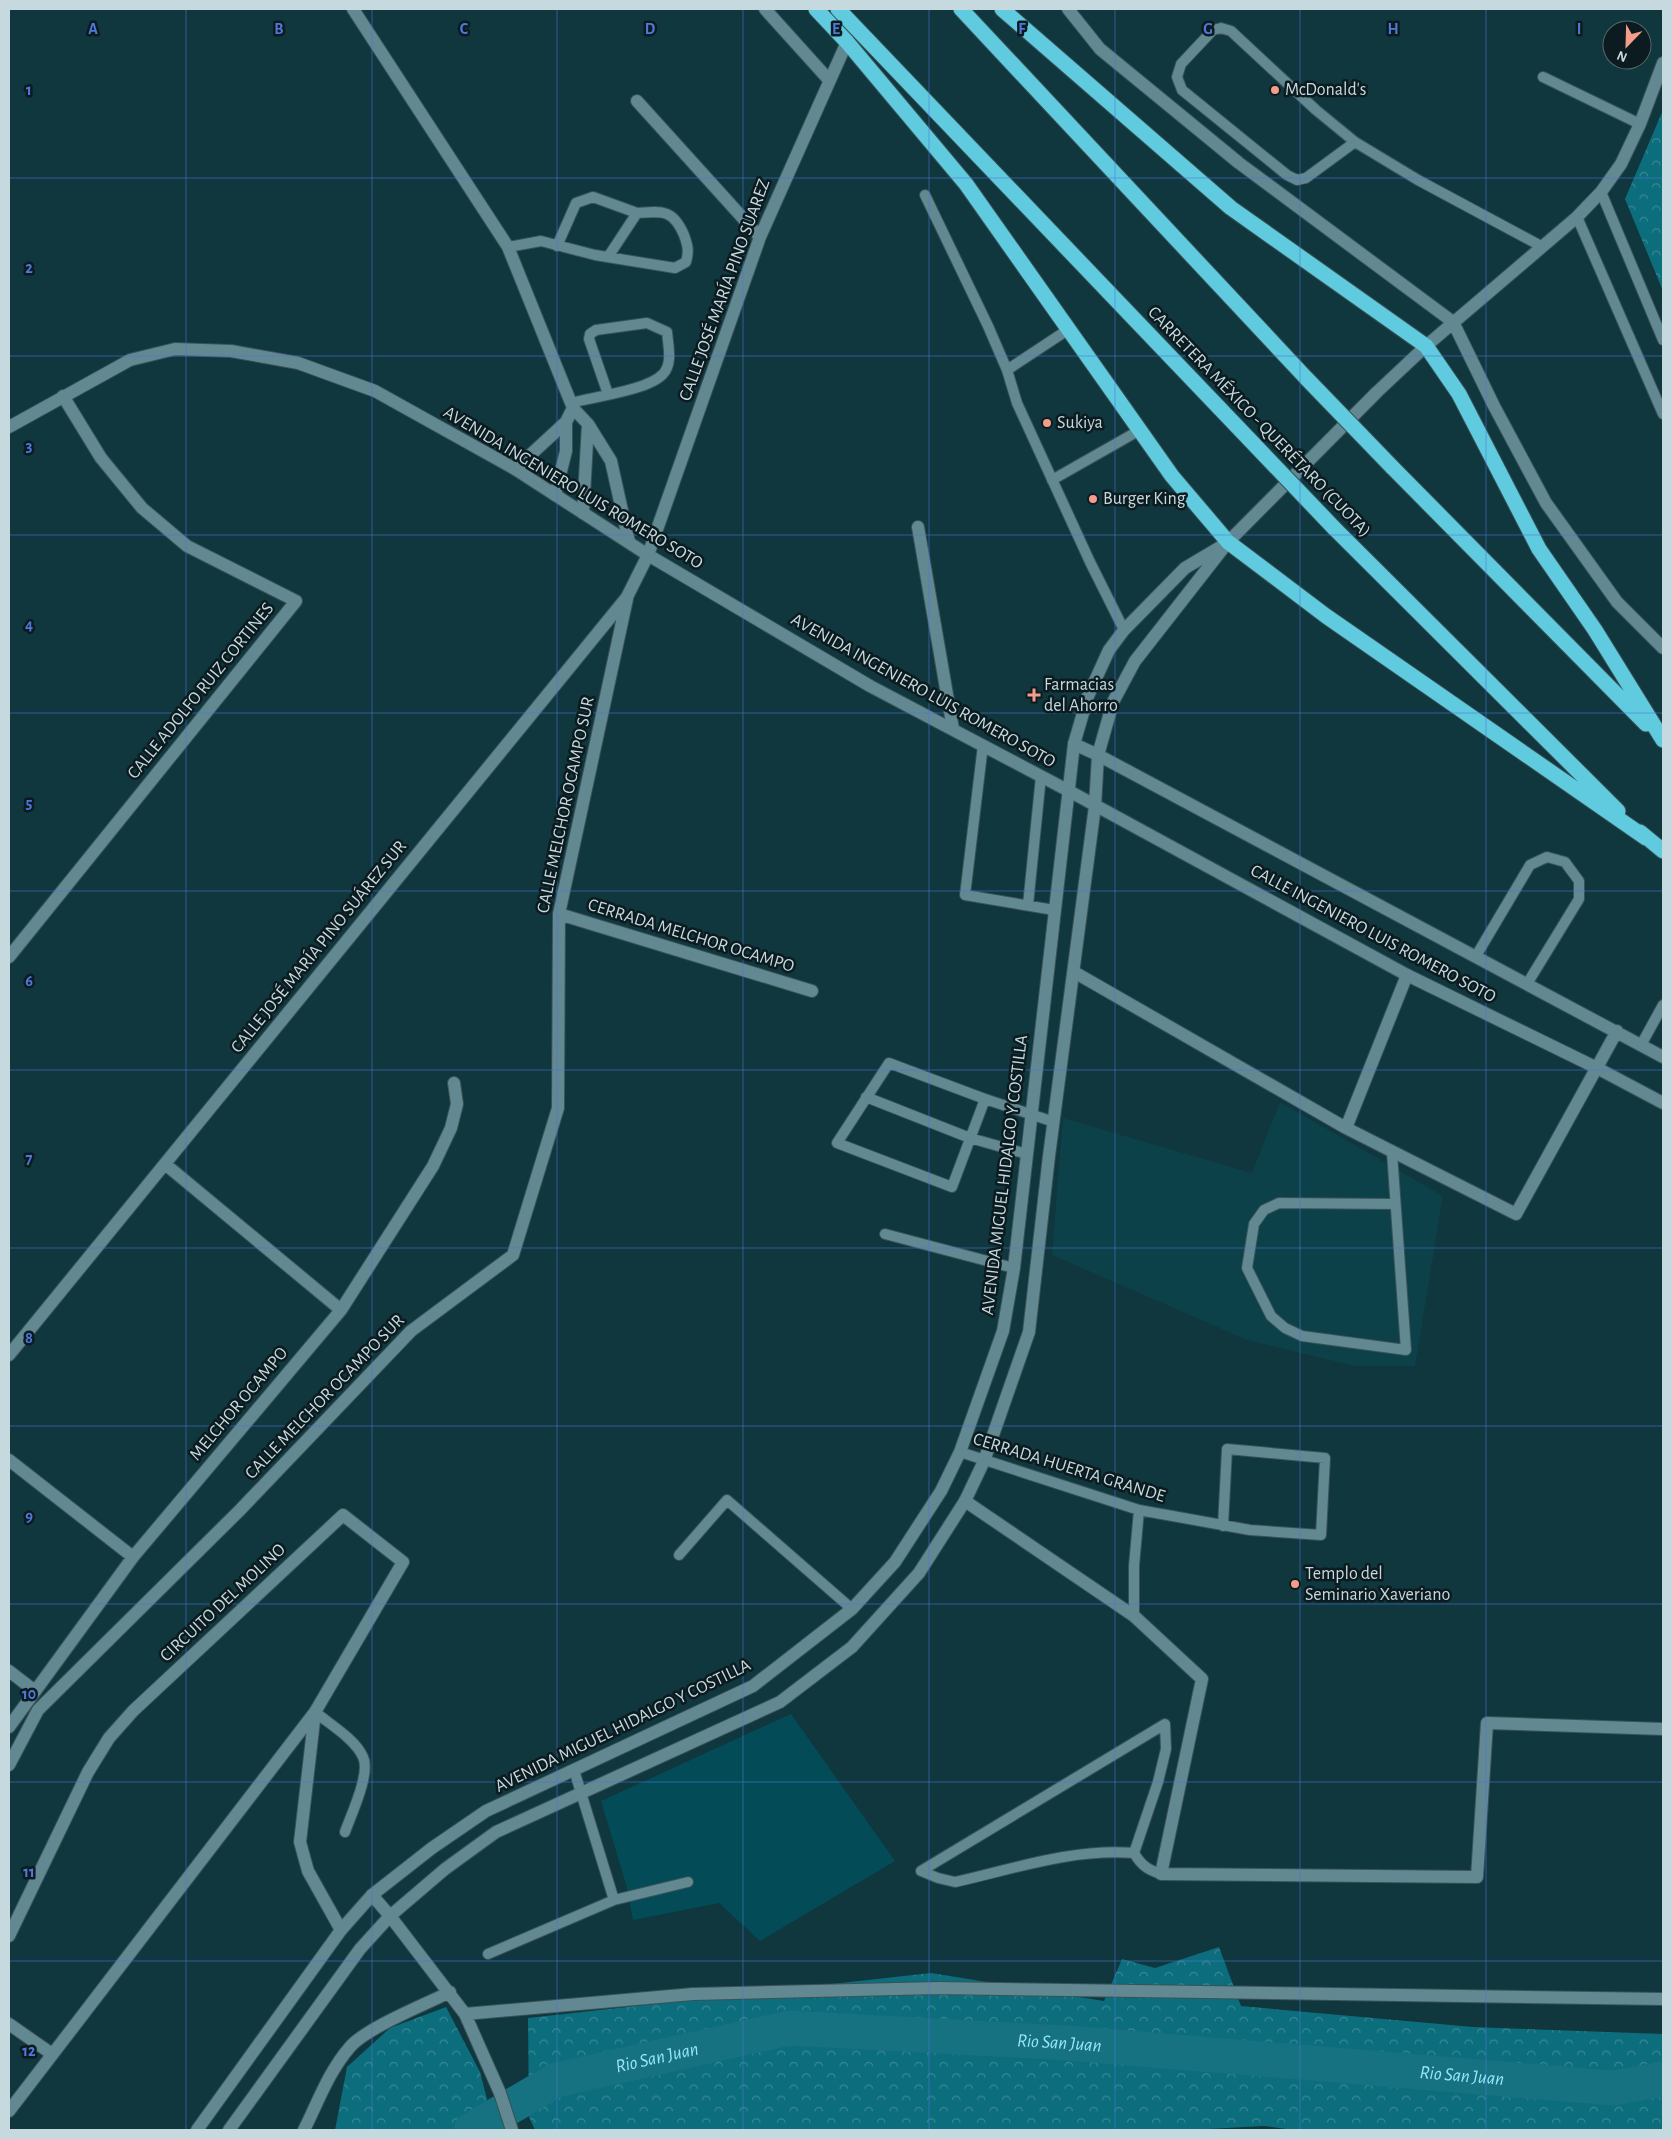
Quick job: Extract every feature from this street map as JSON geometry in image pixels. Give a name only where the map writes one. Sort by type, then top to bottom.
[{"type":"highway","points":[[816,9],[847,42],[966,184],[1172,476],[1228,542],[1326,616],[1646,838]]},
{"type":"highway","name":"CARRETERA MÉXICO - QUERÉTARO (CUOTA)","points":[[838,9],[1334,528],[1646,838],[1663,851]]},
{"type":"highway","points":[[961,9],[1307,379],[1663,741]]},
{"type":"highway","points":[[1002,9],[1231,208],[1426,346],[1458,394],[1539,548],[1595,630],[1663,741]]},
{"type":"street","points":[[353,9],[508,247],[572,405],[588,424],[612,461],[629,542]]},
{"type":"street","points":[[765,9],[829,80]]},
{"type":"street","points":[[1068,9],[1100,49],[1239,163],[1452,322],[1546,503],[1617,602],[1663,648]]},
{"type":"street","name":"CALLE JOSÉ MARÍA PINO SUAREZ","points":[[648,555],[760,237],[847,42]]},
{"type":"street","name":"AVENIDA MIGUEL HIDALGO Y COSTILLA","points":[[229,2130],[360,1950],[390,1916],[445,1869],[496,1832],[780,1702],[852,1647],[919,1573],[965,1501],[984,1461],[1029,1332],[1095,806],[1098,755],[1113,702],[1135,661],[1228,542],[1387,382],[1452,322],[1577,217],[1601,192],[1621,164],[1640,124],[1663,63]]},
{"type":"street","points":[[637,102],[760,237]]},
{"type":"street","name":"AVENIDA INGENIERO LUIS ROMERO SOTO","points":[[9,427],[130,360],[175,348],[231,351],[298,363],[375,391],[515,469],[648,555],[870,686],[1069,791]]},
{"type":"street","name":"CALLE ADOLFO RUIZ CORTINES","points":[[9,957],[296,601],[187,546],[142,508],[101,458],[63,396]]},
{"type":"street","points":[[555,495],[566,450],[566,422],[572,405]]},
{"type":"street","points":[[515,469],[566,422]]},
{"type":"street","points":[[583,513],[588,424]]},
{"type":"street","points":[[918,526],[953,729]]},
{"type":"street","name":"AVENIDA MIGUEL HIDALGO Y COSTILLA","points":[[198,2130],[341,1930],[372,1895],[432,1848],[486,1812],[753,1686],[852,1609],[895,1562],[941,1491],[960,1452],[1002,1331],[1014,1268],[1074,744],[1088,696],[1109,650],[1124,630],[1186,568],[1228,542]]},
{"type":"street","name":"CALLE JOSÉ MARÍA PINO SUÁREZ SUR","points":[[9,1355],[628,597],[648,555]]},
{"type":"street","name":"CALLE MELCHOR OCAMPO SUR","points":[[9,1765],[38,1710],[240,1510],[411,1331],[513,1255],[558,1108],[559,914],[628,597]]},
{"type":"street","points":[[1074,744],[1098,755],[1663,1057]]},
{"type":"street","name":"CALLE INGENIERO LUIS ROMERO SOTO","points":[[1069,791],[1407,975],[1597,1068],[1663,1103]]},
{"type":"street","name":"CERRADA MELCHOR OCAMPO","points":[[559,914],[812,991]]},
{"type":"street","points":[[1074,972],[1346,1128],[1392,1153],[1516,1214],[1617,1031]]},
{"type":"street","points":[[1346,1128],[1407,975]]},
{"type":"street","name":"MELCHOR OCAMPO","points":[[9,1728],[133,1557],[341,1310],[433,1166],[451,1128],[457,1104],[454,1083]]},
{"type":"street","points":[[165,1164],[341,1310]]},
{"type":"street","points":[[9,1460],[133,1557]]},
{"type":"street","points":[[965,1501],[1134,1616],[1202,1679],[1161,1874],[1477,1877],[1487,1723],[1663,1728]]},
{"type":"street","name":"CIRCUITO DEL MOLINO","points":[[9,1936],[88,1772],[109,1738],[134,1711],[343,1515],[403,1562],[315,1712],[9,2111]]},
{"type":"street","points":[[9,1671],[35,1692]]},
{"type":"street","name":"CIRCUITO DEL MOLINO","points":[[315,1712],[300,1842],[308,1871],[341,1930]]},
{"type":"street","points":[[372,1895],[450,1992],[465,2014],[500,2093],[512,2130]]},
{"type":"street","points":[[465,2014],[693,1994],[938,1988],[1663,1999]]},
{"type":"street","points":[[304,2130],[331,2074],[351,2045],[376,2028],[450,1992]]},
{"type":"street","points":[[9,2024],[52,2054]]},
{"type":"lane","points":[[1355,142],[1306,178],[1296,180],[1287,175],[1182,90],[1177,77],[1181,64],[1213,30],[1221,28],[1231,31],[1316,110],[1355,142],[1418,180],[1541,246]]},
{"type":"lane","points":[[1543,77],[1640,124]]},
{"type":"lane","points":[[1601,192],[1663,340]]},
{"type":"lane","points":[[925,195],[988,326],[1017,403],[1052,480],[1124,630]]},
{"type":"lane","points":[[508,247],[541,241],[557,246],[608,257],[676,268],[686,262],[689,250],[678,222],[667,214],[658,211],[636,213],[593,197],[576,203],[557,246]]},
{"type":"lane","points":[[608,257],[636,213]]},
{"type":"lane","points":[[1577,217],[1663,413]]},
{"type":"lane","points":[[572,405],[644,386],[664,374],[669,362],[667,332],[646,323],[596,330],[590,334],[589,339],[608,394]]},
{"type":"lane","points":[[1006,370],[1069,329]]},
{"type":"lane","points":[[1052,480],[1140,430]]},
{"type":"lane","points":[[983,745],[965,895],[1054,910]]},
{"type":"lane","points":[[1028,905],[1041,776]]},
{"type":"lane","points":[[1476,956],[1530,865],[1547,857],[1565,862],[1578,881],[1579,899],[1528,984]]},
{"type":"lane","points":[[1641,1045],[1663,1005]]},
{"type":"lane","points":[[985,1099],[952,1187],[837,1143],[889,1063],[985,1099],[1054,1122]]},
{"type":"lane","points":[[866,1098],[970,1138],[1027,1154]]},
{"type":"lane","points":[[1392,1153],[1406,1350],[1302,1336],[1284,1328],[1272,1316],[1247,1268],[1254,1224],[1264,1210],[1279,1203],[1395,1204]]},
{"type":"lane","points":[[885,1234],[1014,1268]]},
{"type":"lane","name":"CERRADA HUERTA GRANDE","points":[[960,1452],[1138,1510],[1223,1526],[1250,1530],[1321,1535],[1325,1458],[1227,1449],[1223,1526]]},
{"type":"lane","points":[[679,1555],[727,1500],[852,1609]]},
{"type":"lane","points":[[1134,1616],[1134,1566],[1138,1510]]},
{"type":"lane","points":[[315,1712],[355,1746],[364,1758],[366,1771],[345,1832]]},
{"type":"lane","points":[[1165,1724],[1166,1749],[1158,1782],[1134,1853],[1109,1851],[1075,1855],[954,1882],[920,1871],[1165,1724]]},
{"type":"lane","points":[[574,1770],[614,1900]]},
{"type":"lane","points":[[1134,1853],[1141,1864],[1150,1871],[1161,1874]]},
{"type":"lane","points":[[488,1954],[614,1900],[688,1882]]},
{"type":"shaded area","points":[[1280,1102],[1443,1196],[1415,1366],[1355,1366],[1247,1340],[1052,1255],[1063,1118],[1252,1173]]},
{"type":"shaded area","points":[[791,1714],[895,1861],[760,1941],[719,1903],[633,1920],[626,1884],[601,1801]]},
{"type":"green space","points":[[1663,110],[1663,291],[1625,199]]},
{"type":"green space","points":[[1219,1947],[1241,2006],[1473,2027],[1663,2034],[1663,2130],[1294,2130],[1264,2126],[1190,2130],[535,2130],[529,2117],[528,2018],[931,1973],[1104,2001],[1122,1959],[1155,1968]]},
{"type":"green space","points":[[446,2007],[480,2072],[495,2130],[335,2130],[347,2067],[390,2028]]},
{"type":"waterway","name":"Rio San Juan","points":[[471,2130],[556,2080],[789,2028],[1068,2043],[1613,2088],[1663,2079]]},
{"type":"place","name":"McDonald's","points":[[1275,90]]},
{"type":"place","name":"Sukiya","points":[[1047,423]]},
{"type":"place","name":"Burger King","points":[[1093,499]]},
{"type":"place","name":"Farmacias del Ahorro","points":[[1034,695]]},
{"type":"place","name":"Templo del Seminario Xaveriano","points":[[1295,1584]]}]
